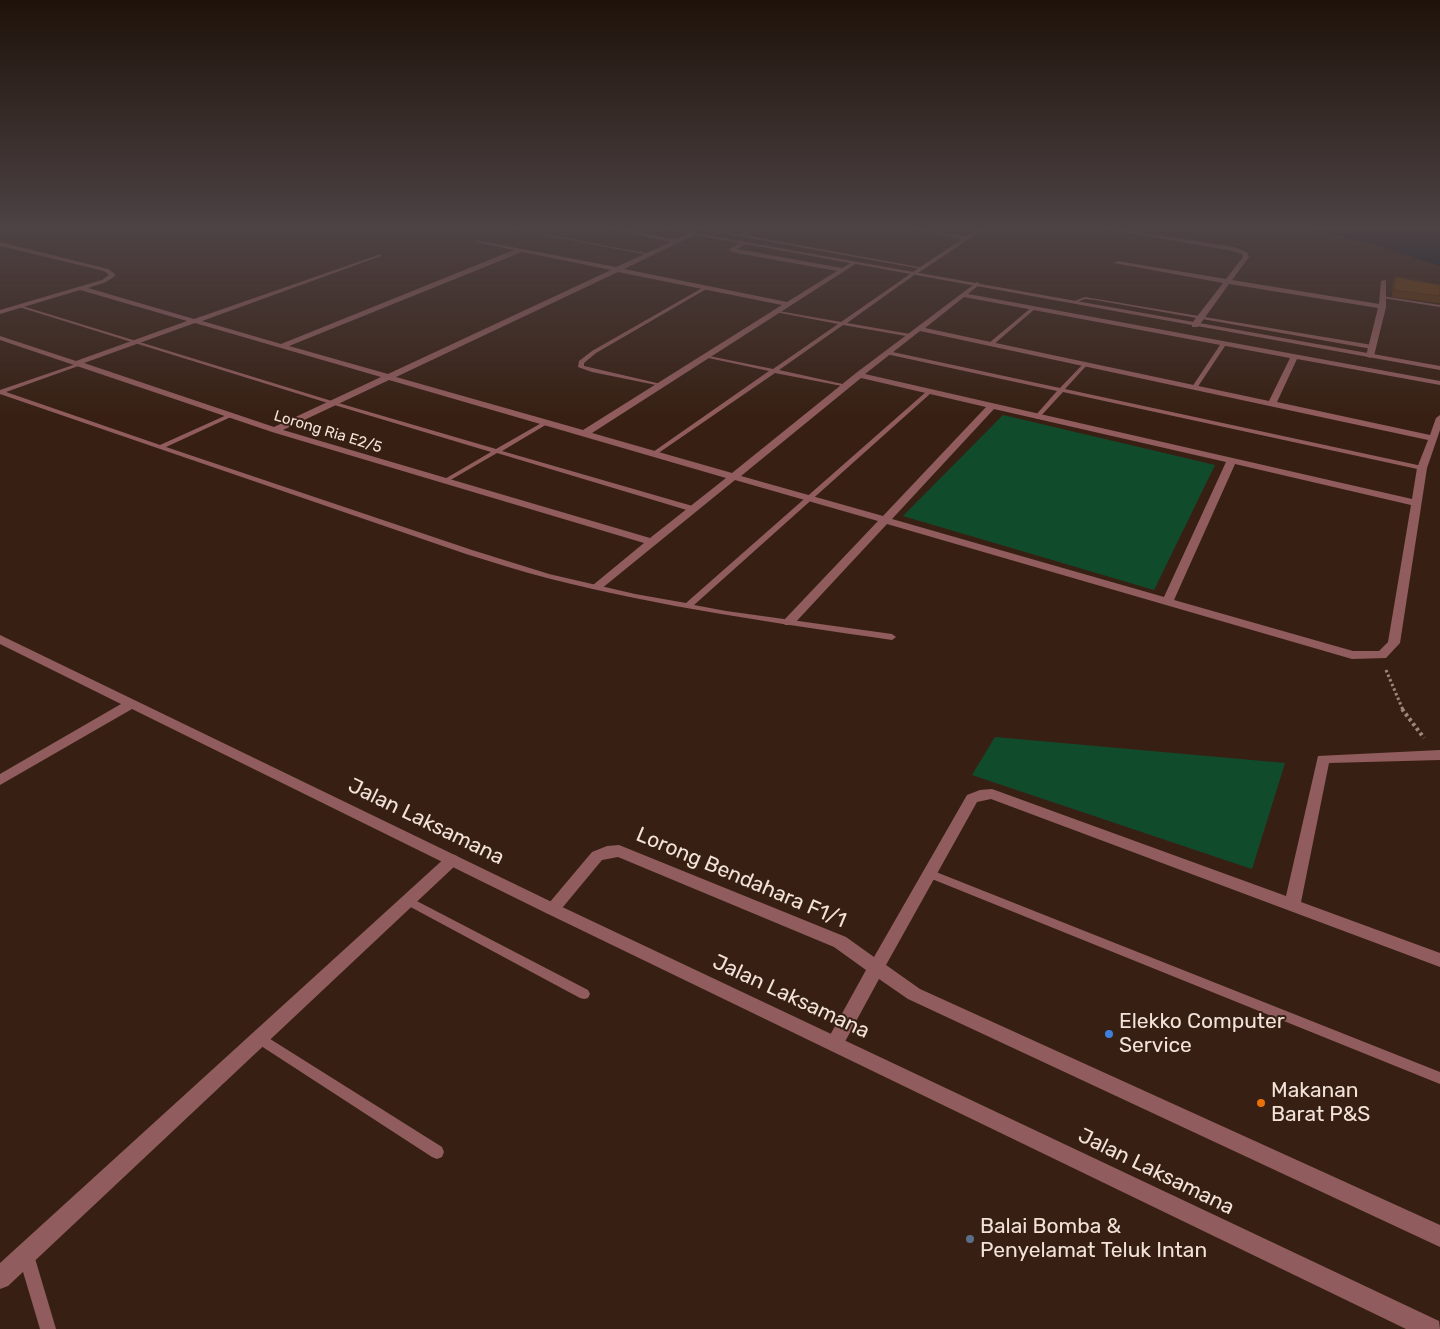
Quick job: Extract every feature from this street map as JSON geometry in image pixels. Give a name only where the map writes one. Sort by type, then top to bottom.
[{"type":"street","points":[[0,312],[70,291]]},
{"type":"street","points":[[90,291],[1352,655],[1382,655],[1394,643],[1422,468],[1440,418]]},
{"type":"street","points":[[79,364],[278,291]]},
{"type":"street","points":[[282,346],[419,291]]},
{"type":"street","points":[[275,430],[569,291]]},
{"type":"street","points":[[721,291],[786,304]]},
{"type":"street","points":[[585,433],[807,291]]},
{"type":"street","points":[[597,587],[859,375],[968,291]]},
{"type":"street","points":[[1015,291],[1440,368]]},
{"type":"street","points":[[1195,324],[1221,291]]},
{"type":"street","points":[[1284,291],[1382,307]]},
{"type":"street","points":[[1370,356],[1382,307],[1383,291]]},
{"type":"street","points":[[963,295],[1440,383]]},
{"type":"street","points":[[920,329],[1433,438]]},
{"type":"street","name":"Lorong Ria E2/5","points":[[0,338],[275,430],[651,542]]},
{"type":"street","points":[[1272,404],[1295,356]]},
{"type":"street","points":[[1425,379],[1427,366]]},
{"type":"street","points":[[859,375],[1416,503]]},
{"type":"street","points":[[789,622],[992,406]]},
{"type":"street","points":[[1168,602],[1231,462]]},
{"type":"street","name":"Jalan Laksamana","points":[[0,639],[452,860],[1431,1329]]},
{"type":"street","points":[[0,780],[132,703]]},
{"type":"street","points":[[1292,906],[1323,759],[1438,755]]},
{"type":"street","points":[[835,1042],[875,967],[931,874],[972,799],[980,795],[992,794],[1440,960]]},
{"type":"street","name":"Lorong Bendahara F1/1","points":[[552,908],[597,856],[607,852],[619,851],[840,942],[914,994],[1440,1236]]},
{"type":"street","points":[[0,1278],[452,860]]},
{"type":"lane","points":[[659,386],[581,367],[581,362],[594,352],[701,291]]},
{"type":"lane","points":[[655,453],[889,291]]},
{"type":"lane","points":[[1383,297],[1440,306]]},
{"type":"lane","points":[[1074,302],[1079,299],[1090,299],[1372,347]]},
{"type":"lane","points":[[21,306],[333,403],[693,509]]},
{"type":"lane","points":[[991,344],[1034,308]]},
{"type":"lane","points":[[775,311],[910,336]]},
{"type":"lane","points":[[1195,387],[1224,343]]},
{"type":"lane","points":[[888,352],[1422,468]]},
{"type":"lane","points":[[706,356],[846,386]]},
{"type":"lane","points":[[1,392],[79,364]]},
{"type":"lane","points":[[1037,417],[1085,364]]},
{"type":"lane","points":[[1,392],[160,448],[469,552],[547,576],[688,606],[892,636]]},
{"type":"lane","points":[[688,606],[812,498],[929,392]]},
{"type":"lane","points":[[160,448],[231,416]]},
{"type":"lane","points":[[445,481],[547,422]]},
{"type":"lane","points":[[931,874],[1440,1078]]},
{"type":"lane","points":[[409,900],[584,994]]},
{"type":"lane","points":[[259,1038],[437,1152]]},
{"type":"lane","points":[[26,1254],[48,1329]]},
{"type":"path","points":[[1376,655],[1387,670],[1403,711],[1438,755]]},
{"type":"green space","points":[[1003,415],[1215,465],[1154,590],[903,516]]},
{"type":"green space","points":[[995,737],[1285,763],[1252,869],[972,775]]},
{"type":"building","points":[[1402,291],[1440,291],[1440,296]]},
{"type":"place","name":"Elekko Computer Service","points":[[1109,1034]]},
{"type":"place","name":"Makanan Barat P&S","points":[[1261,1103]]},
{"type":"place","name":"Balai Bomba & Penyelamat Teluk Intan","points":[[970,1239]]}]
